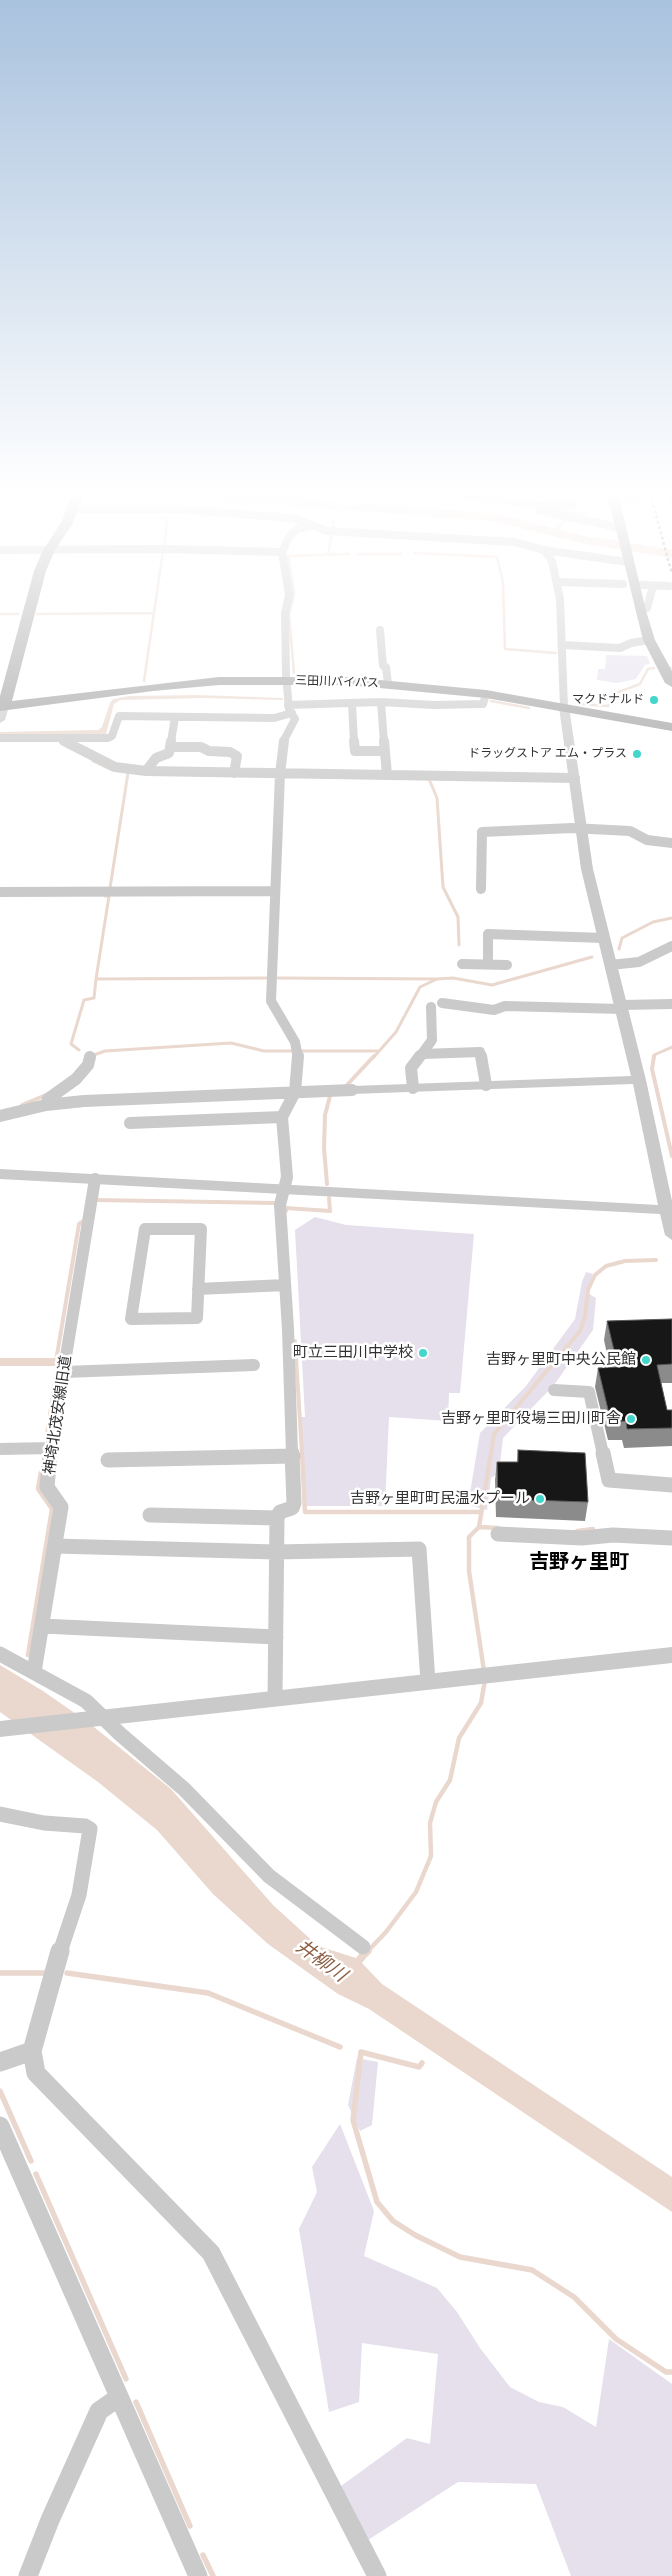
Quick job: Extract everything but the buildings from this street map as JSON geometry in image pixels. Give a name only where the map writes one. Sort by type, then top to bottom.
[{"type":"highway","points":[[2,707],[29,609]]},
{"type":"highway","points":[[640,611],[649,640],[672,684]]},
{"type":"highway","name":"三田川バイパス","points":[[2,707],[153,687],[219,681],[288,680],[388,684],[486,694],[672,727]]},
{"type":"street","points":[[275,1698],[277,1518],[280,1512],[292,1508],[294,1503],[280,1205],[287,1177],[282,1116],[296,1092],[298,1052],[271,1001],[280,774],[283,742],[295,723],[290,709],[286,675],[286,609]]},
{"type":"street","points":[[561,609],[564,645],[564,707],[581,828],[603,938],[639,1080],[669,1210],[672,1235]]},
{"type":"street","points":[[640,611],[644,609]]},
{"type":"street","points":[[380,630],[383,666],[386,667],[388,684]]},
{"type":"street","points":[[564,645],[620,648],[649,640]]},
{"type":"street","points":[[0,738],[108,738],[112,736],[116,717],[119,716],[274,718],[290,709],[352,703],[381,702],[434,706],[483,704],[486,694]]},
{"type":"street","points":[[381,702],[387,775]]},
{"type":"street","points":[[352,703],[355,751],[385,751]]},
{"type":"street","points":[[0,720],[2,707]]},
{"type":"street","points":[[146,771],[156,758],[169,753],[175,717]]},
{"type":"street","points":[[61,739],[115,767],[146,771],[575,778]]},
{"type":"street","points":[[170,747],[201,747],[209,751],[230,752],[237,756],[234,773]]},
{"type":"street","points":[[481,889],[482,832],[581,828],[630,831],[647,840],[672,843]]},
{"type":"street","points":[[0,892],[275,891]]},
{"type":"street","points":[[488,964],[488,934],[603,938]]},
{"type":"street","points":[[610,965],[639,962],[671,944]]},
{"type":"street","points":[[462,964],[507,965]]},
{"type":"street","points":[[442,1003],[494,1010],[505,1006],[621,1007],[672,1004]]},
{"type":"street","points":[[413,1088],[411,1068],[432,1040],[431,1007]]},
{"type":"street","points":[[422,1054],[480,1052],[486,1085]]},
{"type":"street","points":[[46,1105],[48,1099],[76,1079],[88,1065],[90,1057]]},
{"type":"street","points":[[0,1116],[46,1105],[84,1101],[639,1080]]},
{"type":"street","points":[[130,1123],[282,1116]]},
{"type":"street","points":[[0,1174],[538,1205],[669,1210]]},
{"type":"street","name":"神埼北茂安線旧道","points":[[34,1672],[61,1508],[47,1487],[51,1448],[95,1178]]},
{"type":"street","points":[[145,1229],[201,1229],[198,1289],[198,1318],[131,1319],[145,1229]]},
{"type":"street","points":[[198,1289],[285,1285]]},
{"type":"street","points":[[64,1372],[254,1366]]},
{"type":"street","points":[[554,1390],[589,1392],[609,1480],[672,1485]]},
{"type":"street","points":[[0,1449],[51,1448]]},
{"type":"street","points":[[108,1460],[293,1456]]},
{"type":"street","points":[[150,1514],[277,1518]]},
{"type":"street","points":[[498,1534],[582,1538],[613,1535],[672,1538]]},
{"type":"street","points":[[55,1546],[276,1552],[419,1549],[428,1682]]},
{"type":"street","points":[[42,1626],[276,1637]]},
{"type":"street","points":[[0,1654],[86,1701],[97,1718],[120,1734],[184,1789],[269,1876],[363,1947]]},
{"type":"street","points":[[2,1729],[672,1655]]},
{"type":"street","points":[[0,1814],[44,1823],[85,1826],[90,1829],[79,1895],[56,1964],[32,2051],[36,2073],[211,2253],[377,2576]]},
{"type":"street","points":[[0,2062],[32,2051]]},
{"type":"street","points":[[0,2126],[198,2576]]},
{"type":"street","points":[[28,2576],[50,2520],[99,2411],[119,2397]]},
{"type":"shaded area","points":[[606,655],[647,656],[650,664],[645,665],[636,679],[617,683],[597,680],[598,669],[605,669]]},
{"type":"shaded area","points":[[315,1217],[346,1225],[474,1234],[460,1393],[449,1393],[448,1421],[389,1417],[385,1506],[306,1506],[300,1417],[305,1417],[295,1230]]},
{"type":"shaded area","points":[[586,1272],[593,1274],[586,1292],[596,1298],[593,1330],[554,1385],[503,1438],[499,1473],[491,1478],[487,1510],[468,1505],[480,1433],[526,1386],[575,1319],[582,1282]]},
{"type":"shaded area","points":[[357,2058],[378,2062],[372,2125],[360,2131],[348,2105]]},
{"type":"shaded area","points":[[340,2124],[374,2211],[364,2256],[437,2288],[457,2312],[480,2348],[510,2387],[539,2402],[563,2407],[596,2427],[609,2339],[672,2384],[672,2576],[571,2576],[536,2484],[458,2482],[368,2540],[341,2486],[407,2438],[430,2444],[438,2354],[362,2343],[359,2402],[329,2412],[299,2229],[317,2192],[312,2167]]},
{"type":"water","points":[[197,695],[283,698],[283,700],[203,698],[120,700],[114,704],[106,734],[0,734],[0,732],[98,730],[102,727],[113,699],[129,696]]},
{"type":"water","points":[[0,1358],[61,1358],[60,1366],[0,1366]]},
{"type":"water","name":"井柳川","points":[[0,1665],[43,1691],[89,1723],[171,1789],[273,1905],[318,1946],[356,1958],[360,1953],[366,1958],[362,1963],[382,1984],[672,2177],[672,2212],[369,2009],[338,1994],[268,1944],[213,1894],[157,1830],[98,1782],[0,1712]]},
{"type":"waterway","points":[[290,609],[294,673]]},
{"type":"waterway","points":[[504,609],[505,649],[556,653]]},
{"type":"waterway","points":[[37,614],[154,613]]},
{"type":"waterway","points":[[144,681],[154,613]]},
{"type":"waterway","points":[[0,614],[18,614]]},
{"type":"waterway","points":[[579,704],[608,706],[613,694],[640,684],[648,669],[654,668]]},
{"type":"waterway","points":[[491,701],[529,708]]},
{"type":"waterway","points":[[93,761],[112,770]]},
{"type":"waterway","points":[[110,888],[128,773]]},
{"type":"waterway","points":[[429,779],[437,798],[443,887],[458,917],[459,945]]},
{"type":"waterway","points":[[96,979],[109,896],[105,896]]},
{"type":"waterway","points":[[619,949],[622,938],[653,922],[672,918]]},
{"type":"waterway","points":[[437,979],[453,978],[492,985],[592,957]]},
{"type":"waterway","points":[[96,979],[266,978]]},
{"type":"waterway","points":[[278,978],[437,979]]},
{"type":"waterway","points":[[79,1050],[71,1044],[84,1000],[94,998],[96,979]]},
{"type":"waterway","points":[[373,1058],[396,1032],[420,987],[437,979]]},
{"type":"waterway","points":[[91,1056],[105,1051],[231,1043],[264,1051],[379,1051]]},
{"type":"waterway","points":[[654,1056],[672,1047]]},
{"type":"waterway","points":[[347,1085],[374,1056]]},
{"type":"waterway","points":[[654,1056],[652,1069],[672,1156]]},
{"type":"waterway","points":[[22,1105],[46,1095]]},
{"type":"waterway","points":[[327,1184],[324,1148],[325,1115],[330,1096]]},
{"type":"waterway","points":[[286,1211],[286,1208],[330,1211],[329,1198]]},
{"type":"waterway","points":[[95,1200],[275,1203]]},
{"type":"waterway","points":[[56,1361],[79,1224],[85,1220]]},
{"type":"waterway","points":[[491,1454],[494,1434],[580,1331],[585,1317],[588,1290],[595,1275],[606,1266],[625,1261],[656,1260]]},
{"type":"waterway","points":[[295,1341],[302,1454]]},
{"type":"waterway","points":[[47,1434],[58,1362]]},
{"type":"waterway","points":[[302,1453],[305,1512],[480,1512]]},
{"type":"waterway","points":[[479,1527],[491,1453]]},
{"type":"waterway","points":[[28,1655],[52,1509],[38,1489],[41,1472]]},
{"type":"waterway","points":[[479,1527],[498,1528]]},
{"type":"waterway","points":[[479,1527],[469,1537],[469,1571],[484,1671]]},
{"type":"waterway","points":[[577,1531],[593,1529]]},
{"type":"waterway","points":[[367,1952],[386,1932],[416,1892],[431,1856],[430,1823],[436,1802],[450,1780],[459,1738],[481,1703],[485,1680]]},
{"type":"waterway","points":[[360,1960],[369,1951]]},
{"type":"waterway","points":[[0,1973],[44,1973]]},
{"type":"waterway","points":[[67,1973],[208,1993],[340,2047]]},
{"type":"waterway","points":[[422,2063],[419,2067],[361,2052],[353,2120],[377,2202],[393,2221],[415,2235],[460,2257],[532,2270],[574,2297],[616,2339],[666,2372],[672,2372]]},
{"type":"waterway","points":[[0,2091],[31,2161]]},
{"type":"waterway","points":[[36,2174],[126,2379]]},
{"type":"waterway","points":[[136,2402],[190,2526]]},
{"type":"waterway","points":[[203,2555],[213,2576]]},
{"type":"place","name":"マクドナルド","points":[[654,700]]},
{"type":"place","name":"ドラッグストア エム・プラス","points":[[637,754]]},
{"type":"place","name":"町立三田川中学校","points":[[423,1353]]},
{"type":"place","name":"吉野ヶ里町中央公民館","points":[[646,1360]]},
{"type":"place","name":"吉野ヶ里町役場三田川町舎","points":[[631,1419]]},
{"type":"place","name":"吉野ヶ里町町民温水プール","points":[[540,1499]]},
{"type":"district","name":"吉野ヶ里町","points":[[579,1562]]}]
